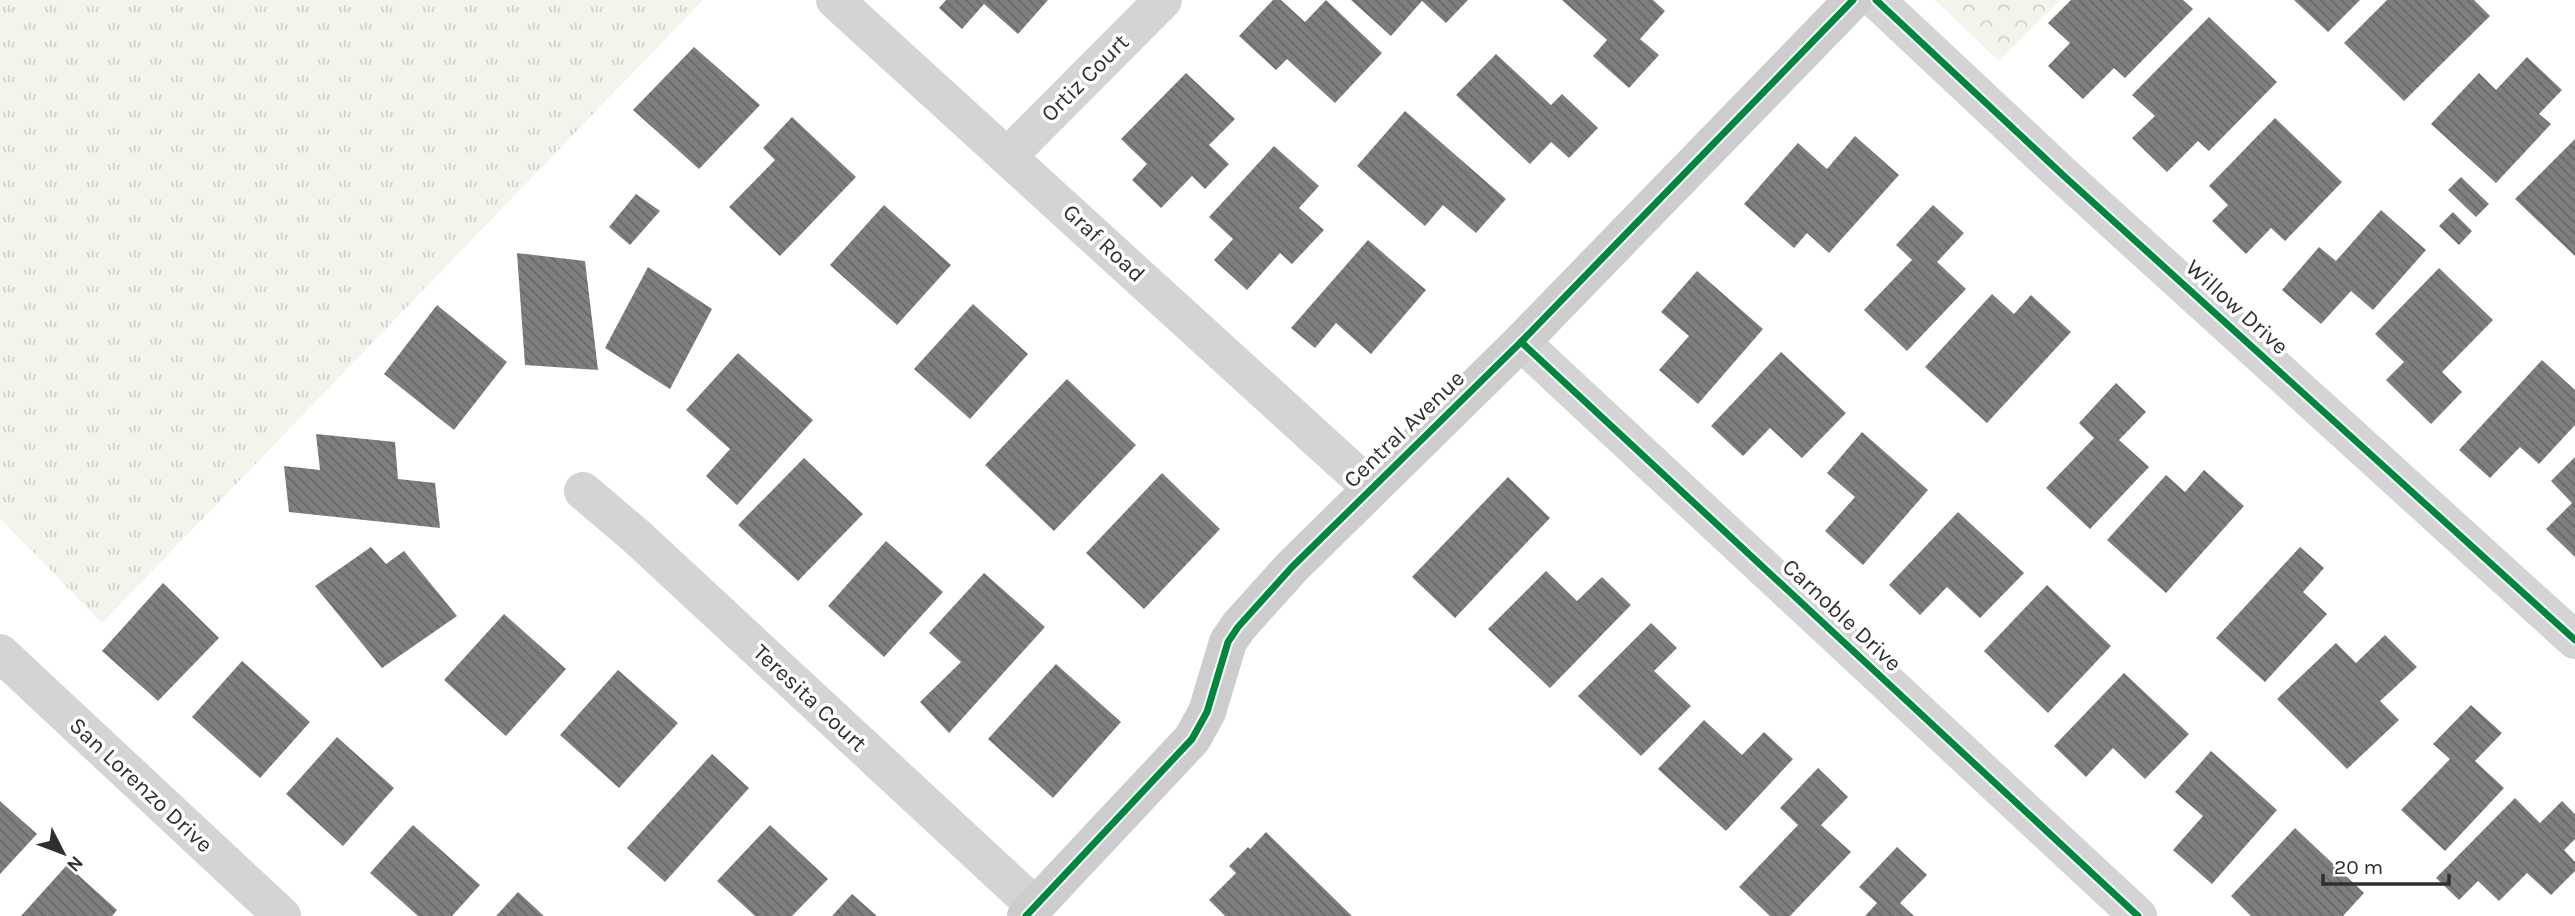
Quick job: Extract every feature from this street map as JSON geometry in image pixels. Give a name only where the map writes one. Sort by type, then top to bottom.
[{"type":"street","name":"Graf Road","points":[[835,0],[1371,488]]},
{"type":"street","name":"Ortiz Court","points":[[1008,156],[1163,0]]},
{"type":"street","name":"Central Avenue","points":[[1030,911],[1192,738],[1207,712],[1228,642],[1238,627],[1292,567],[1521,342],[1853,0]]},
{"type":"street","name":"Willow Drive","points":[[1876,0],[2065,177],[2575,640]]},
{"type":"street","name":"Carnoble Drive","points":[[1521,342],[2138,916]]},
{"type":"street","name":"Teresita Court","points":[[583,491],[636,536],[1030,911]]},
{"type":"street","name":"San Lorenzo Drive","points":[[0,653],[282,916]]},
{"type":"green space","points":[[0,0],[703,0],[102,623],[0,518]]},
{"type":"green space","points":[[1935,0],[2060,0],[1999,61]]},
{"type":"building","points":[[946,0],[1048,0],[1018,34],[984,4],[962,29],[939,8]]},
{"type":"building","points":[[1273,0],[1281,0],[1305,22],[1326,0],[1382,53],[1335,103],[1287,59],[1276,70],[1239,36]]},
{"type":"building","points":[[1351,0],[1468,0],[1446,23],[1422,1],[1391,36]]},
{"type":"building","points":[[1562,0],[1653,0],[1665,11],[1640,39],[1659,55],[1629,88],[1593,56],[1607,40]]},
{"type":"building","points":[[2071,0],[2183,0],[2193,9],[2125,78],[2114,68],[2083,99],[2048,66],[2070,43],[2048,23]]},
{"type":"building","points":[[2294,0],[2360,0],[2328,32]]},
{"type":"building","points":[[2387,0],[2474,0],[2490,16],[2404,101],[2344,43]]},
{"type":"building","points":[[2209,17],[2277,82],[2209,151],[2198,141],[2167,172],[2132,138],[2155,116],[2132,95]]},
{"type":"building","points":[[694,47],[760,105],[699,169],[633,110]]},
{"type":"building","points":[[1496,54],[1551,105],[1562,94],[1598,128],[1569,158],[1551,142],[1530,164],[1456,95]]},
{"type":"building","points":[[2527,57],[2562,90],[2539,114],[2551,124],[2496,183],[2431,124],[2479,73],[2496,90]]},
{"type":"building","points":[[1186,73],[1235,119],[1209,145],[1229,164],[1205,189],[1192,176],[1161,208],[1132,180],[1147,164],[1121,139]]},
{"type":"building","points":[[1405,111],[1506,199],[1476,233],[1443,205],[1425,226],[1357,166]]},
{"type":"building","points":[[792,117],[856,177],[780,256],[729,207],[775,160],[763,148]]},
{"type":"building","points":[[2275,118],[2342,182],[2285,241],[2271,228],[2246,254],[2212,221],[2228,205],[2209,186]]},
{"type":"building","points":[[1855,136],[1899,175],[1829,253],[1807,233],[1794,248],[1744,204],[1798,143],[1827,169]]},
{"type":"building","points":[[2575,139],[2575,256],[2515,199]]},
{"type":"building","points":[[1274,146],[1319,186],[1299,208],[1324,230],[1292,264],[1280,253],[1247,290],[1214,260],[1233,239],[1209,217]]},
{"type":"building","points":[[2461,177],[2489,204],[2476,217],[2448,190]]},
{"type":"building","points":[[636,194],[660,211],[630,245],[609,227]]},
{"type":"building","points":[[884,205],[951,265],[897,325],[830,265]]},
{"type":"building","points":[[1933,205],[1964,233],[1937,262],[1966,289],[1907,351],[1864,310],[1912,260],[1896,245]]},
{"type":"building","points":[[2381,210],[2426,250],[2373,310],[2351,291],[2321,324],[2282,290],[2319,247],[2336,261]]},
{"type":"building","points":[[2453,212],[2472,231],[2459,245],[2439,226]]},
{"type":"building","points":[[1368,240],[1426,290],[1371,354],[1336,323],[1315,348],[1291,328]]},
{"type":"building","points":[[517,253],[585,261],[598,370],[525,365]]},
{"type":"building","points":[[648,267],[712,309],[670,389],[605,348]]},
{"type":"building","points":[[2439,268],[2493,320],[2442,372],[2462,392],[2431,424],[2386,380],[2404,362],[2375,334]]},
{"type":"building","points":[[1697,271],[1763,329],[1698,404],[1659,370],[1689,336],[1661,312]]},
{"type":"building","points":[[1992,294],[2014,314],[2031,295],[2071,332],[1987,423],[1925,367]]},
{"type":"building","points":[[973,304],[1028,354],[970,419],[914,369]]},
{"type":"building","points":[[437,305],[507,362],[454,430],[384,374]]},
{"type":"building","points":[[1781,352],[1846,413],[1802,458],[1770,428],[1743,456],[1711,426]]},
{"type":"building","points":[[738,353],[813,420],[737,505],[706,476],[730,449],[686,410]]},
{"type":"building","points":[[2542,360],[2575,390],[2575,425],[2539,464],[2520,447],[2490,478],[2459,450]]},
{"type":"building","points":[[1067,379],[1136,445],[1054,531],[985,465]]},
{"type":"building","points":[[2116,383],[2146,412],[2119,440],[2149,467],[2090,529],[2046,488],[2094,438],[2079,423]]},
{"type":"building","points":[[1862,432],[1928,490],[1863,565],[1825,531],[1855,497],[1827,473]]},
{"type":"building","points":[[316,434],[395,442],[398,479],[435,483],[440,528],[289,512],[284,466],[320,470]]},
{"type":"building","points":[[2575,457],[2575,557],[2546,529],[2572,503],[2551,481]]},
{"type":"building","points":[[804,458],[863,514],[798,581],[738,525]]},
{"type":"building","points":[[2204,470],[2244,506],[2166,593],[2107,540],[2166,475],[2185,492]]},
{"type":"building","points":[[1162,473],[1220,529],[1144,609],[1086,553]]},
{"type":"building","points":[[1508,477],[1550,518],[1455,618],[1412,577]]},
{"type":"building","points":[[1958,512],[2024,573],[1980,618],[1947,587],[1920,615],[1889,585]]},
{"type":"building","points":[[886,541],[943,592],[884,657],[828,606]]},
{"type":"building","points":[[371,547],[386,564],[404,551],[457,616],[382,668],[315,586]]},
{"type":"building","points":[[2300,547],[2324,568],[2303,592],[2327,614],[2265,682],[2216,638]]},
{"type":"building","points":[[1546,571],[1577,601],[1602,577],[1631,605],[1550,688],[1488,629]]},
{"type":"building","points":[[984,573],[1045,627],[949,733],[920,702],[961,662],[929,633]]},
{"type":"building","points":[[163,583],[219,638],[158,701],[102,651]]},
{"type":"building","points":[[2047,585],[2111,646],[2048,713],[1984,651]]},
{"type":"building","points":[[504,614],[566,669],[506,736],[444,680]]},
{"type":"building","points":[[1651,623],[1677,648],[1654,671],[1691,706],[1641,756],[1578,696]]},
{"type":"building","points":[[2385,635],[2417,667],[2380,701],[2399,720],[2347,769],[2277,699],[2336,643],[2356,663]]},
{"type":"building","points":[[242,661],[310,722],[260,778],[192,717]]},
{"type":"building","points":[[1056,664],[1121,722],[1053,798],[988,739]]},
{"type":"building","points":[[618,670],[678,723],[619,788],[560,735]]},
{"type":"building","points":[[2124,673],[2189,734],[2145,779],[2113,748],[2086,777],[2054,746]]},
{"type":"building","points":[[2471,705],[2502,733],[2475,761],[2504,788],[2445,851],[2401,810],[2450,759],[2433,744]]},
{"type":"building","points":[[1704,720],[1742,755],[1764,732],[1793,759],[1726,831],[1658,769]]},
{"type":"building","points":[[337,737],[394,788],[343,846],[286,794]]},
{"type":"building","points":[[2211,751],[2277,810],[2212,884],[2173,850],[2203,816],[2175,792]]},
{"type":"building","points":[[712,754],[749,788],[665,882],[627,848]]},
{"type":"building","points":[[1818,768],[1848,797],[1821,825],[1851,852],[1790,916],[1770,916],[1739,887],[1798,825],[1780,808]]},
{"type":"building","points":[[2515,798],[2540,823],[2562,801],[2575,814],[2575,839],[2564,850],[2575,862],[2575,871],[2551,895],[2527,873],[2499,901],[2478,881],[2459,900],[2436,878]]},
{"type":"building","points":[[0,801],[37,834],[0,874]]},
{"type":"building","points":[[413,825],[480,885],[452,916],[418,916],[370,873]]},
{"type":"building","points":[[770,825],[828,879],[792,916],[755,916],[717,881]]},
{"type":"building","points":[[2295,828],[2364,893],[2343,916],[2251,916],[2231,896]]},
{"type":"building","points":[[1266,832],[1352,916],[1225,916],[1209,900],[1236,873],[1229,866]]},
{"type":"building","points":[[1897,847],[1927,875],[1900,903],[1914,916],[1865,916],[1877,903],[1859,887]]},
{"type":"building","points":[[67,865],[117,910],[112,916],[21,916]]},
{"type":"building","points":[[518,892],[544,916],[496,916]]},
{"type":"building","points":[[852,894],[877,916],[832,916]]},
{"type":"cycle path","points":[[1026,916],[1192,739],[1207,712],[1228,642],[1238,627],[1292,567],[1521,342],[1853,0]]},
{"type":"cycle path","points":[[1876,0],[2065,177],[2575,640]]},
{"type":"cycle path","points":[[1521,342],[2138,916]]}]
